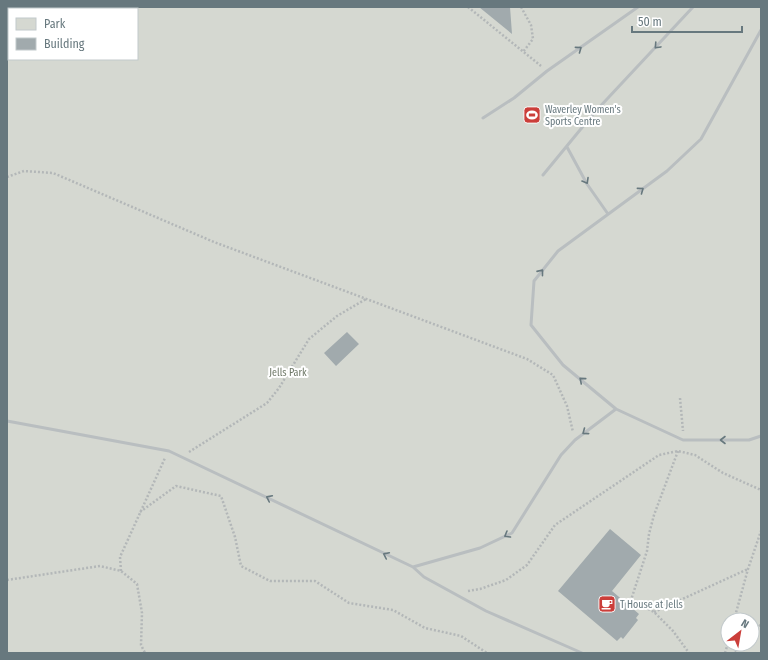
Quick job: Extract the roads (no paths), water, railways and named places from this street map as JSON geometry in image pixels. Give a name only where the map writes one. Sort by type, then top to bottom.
[{"type":"lane","points":[[483,118],[514,98],[548,71],[638,7]]},
{"type":"lane","points":[[543,175],[594,113],[693,7]]},
{"type":"lane","points":[[761,30],[701,139],[667,171],[558,252],[534,281],[531,325],[563,365],[616,409],[683,440],[749,440],[761,436]]},
{"type":"lane","points":[[567,147],[587,184],[608,214]]},
{"type":"lane","points":[[413,568],[480,548],[512,533],[561,455],[575,440],[616,409]]},
{"type":"lane","points":[[7,420],[169,451],[413,568],[424,577],[486,611],[582,653]]},
{"type":"place","name":"Waverley Women's Sports Centre","points":[[532,115]]},
{"type":"place","name":"T House at Jells","points":[[607,604]]},
{"type":"park label","name":"Jells Park","points":[[288,372]]}]
